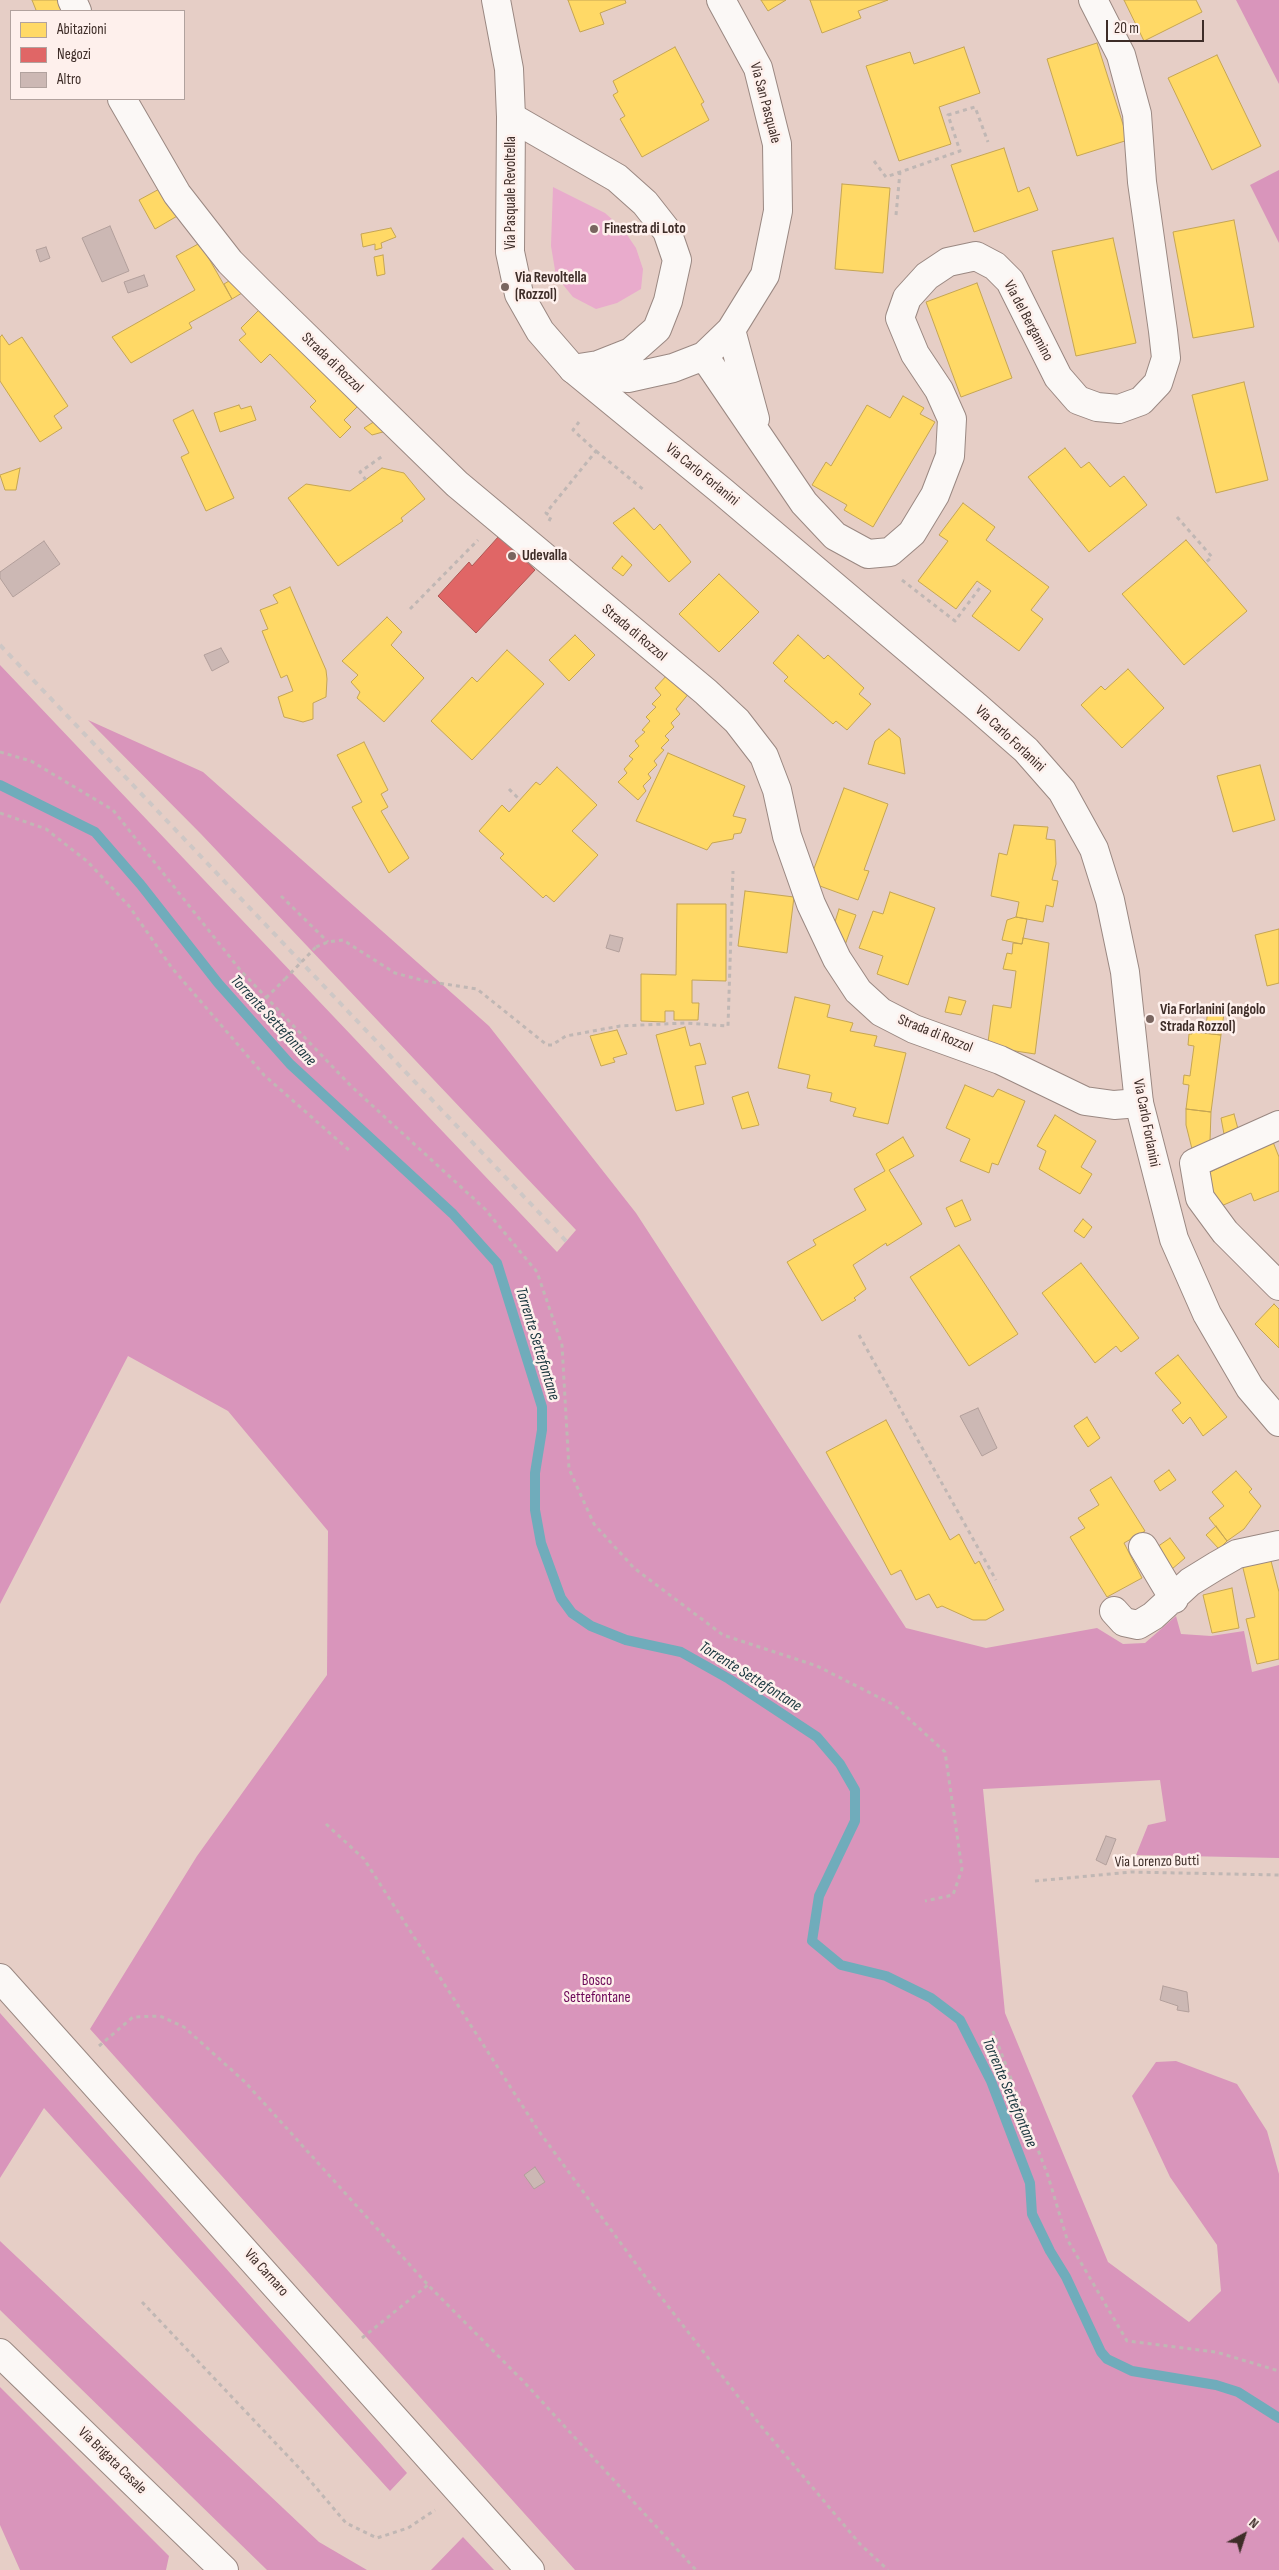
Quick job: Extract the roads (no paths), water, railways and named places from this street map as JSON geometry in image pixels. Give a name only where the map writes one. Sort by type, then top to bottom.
[{"type":"street","name":"Via Pasquale Revoltella","points":[[496,0],[509,69],[511,117],[510,252],[519,294],[540,331],[573,369]]},
{"type":"street","name":"Via San Pasquale","points":[[573,369],[601,376],[628,378],[673,368],[704,356],[731,330],[764,275],[778,211],[777,144],[758,68],[721,0]]},
{"type":"street","name":"Via del Bergamino","points":[[704,356],[804,503],[835,536],[868,554],[890,552],[912,533],[935,495],[950,456],[952,419],[939,390],[915,354],[900,318],[907,298],[927,276],[948,262],[976,256],[994,266],[1010,281],[1058,377],[1078,400],[1097,408],[1119,409],[1141,400],[1158,383],[1166,358],[1156,266],[1142,182],[1137,114],[1121,56],[1092,1]]},
{"type":"street","name":"Strada di Rozzol","points":[[123,100],[177,194],[230,262],[457,484],[500,518],[634,634],[706,692],[736,721],[764,756],[777,790],[787,836],[811,904],[837,959],[858,991],[880,1012],[914,1029],[1000,1060],[1085,1101],[1114,1105],[1139,1103]]},
{"type":"street","points":[[511,117],[617,178],[645,203],[667,231],[677,260],[668,301],[657,329],[631,352],[598,365],[573,369]]},
{"type":"street","name":"Via del Bergamino","points":[[731,330],[760,440]]},
{"type":"street","name":"Via Carlo Forlanini","points":[[573,369],[724,492],[984,713],[1026,750],[1062,791],[1094,849],[1110,900],[1125,972],[1139,1103],[1178,1248],[1207,1314],[1245,1380],[1279,1422]]},
{"type":"street","points":[[1279,1125],[1194,1163],[1200,1198],[1225,1232],[1279,1286]]},
{"type":"street","points":[[1114,1611],[1124,1622],[1138,1625],[1153,1616],[1190,1582],[1237,1554],[1279,1546]]},
{"type":"street","points":[[1143,1547],[1174,1598]]},
{"type":"street","name":"Via Carnaro","points":[[0,1978],[530,2570]]},
{"type":"street","name":"Via Brigata Casale","points":[[0,2353],[224,2570]]},
{"type":"waterway","name":"Torrente Settefontane","points":[[0,785],[95,832],[141,885],[218,983],[290,1064],[453,1214],[497,1263],[542,1407],[542,1430],[535,1473],[535,1510],[541,1543],[561,1598],[572,1613],[591,1626],[626,1640],[681,1652],[729,1679],[817,1737],[840,1764],[855,1790],[855,1821],[819,1896],[812,1941],[841,1965],[886,1976],[931,1998],[960,2020],[991,2081],[1030,2183],[1032,2214],[1050,2251],[1066,2277],[1101,2352],[1107,2359],[1132,2371],[1216,2385],[1238,2392],[1279,2418]]},
{"type":"railway","points":[[0,645],[567,1242]]},
{"type":"place","name":"Finestra di Loto","points":[[594,229]]},
{"type":"place","name":"Via Revoltella (Rozzol)","points":[[505,287]]},
{"type":"place","name":"Udevalla","points":[[512,556]]},
{"type":"place","name":"Via Forlanini (angolo Strada Rozzol)","points":[[1150,1019]]},
{"type":"park label","name":"Bosco Settefontane","points":[[597,1990]]}]
